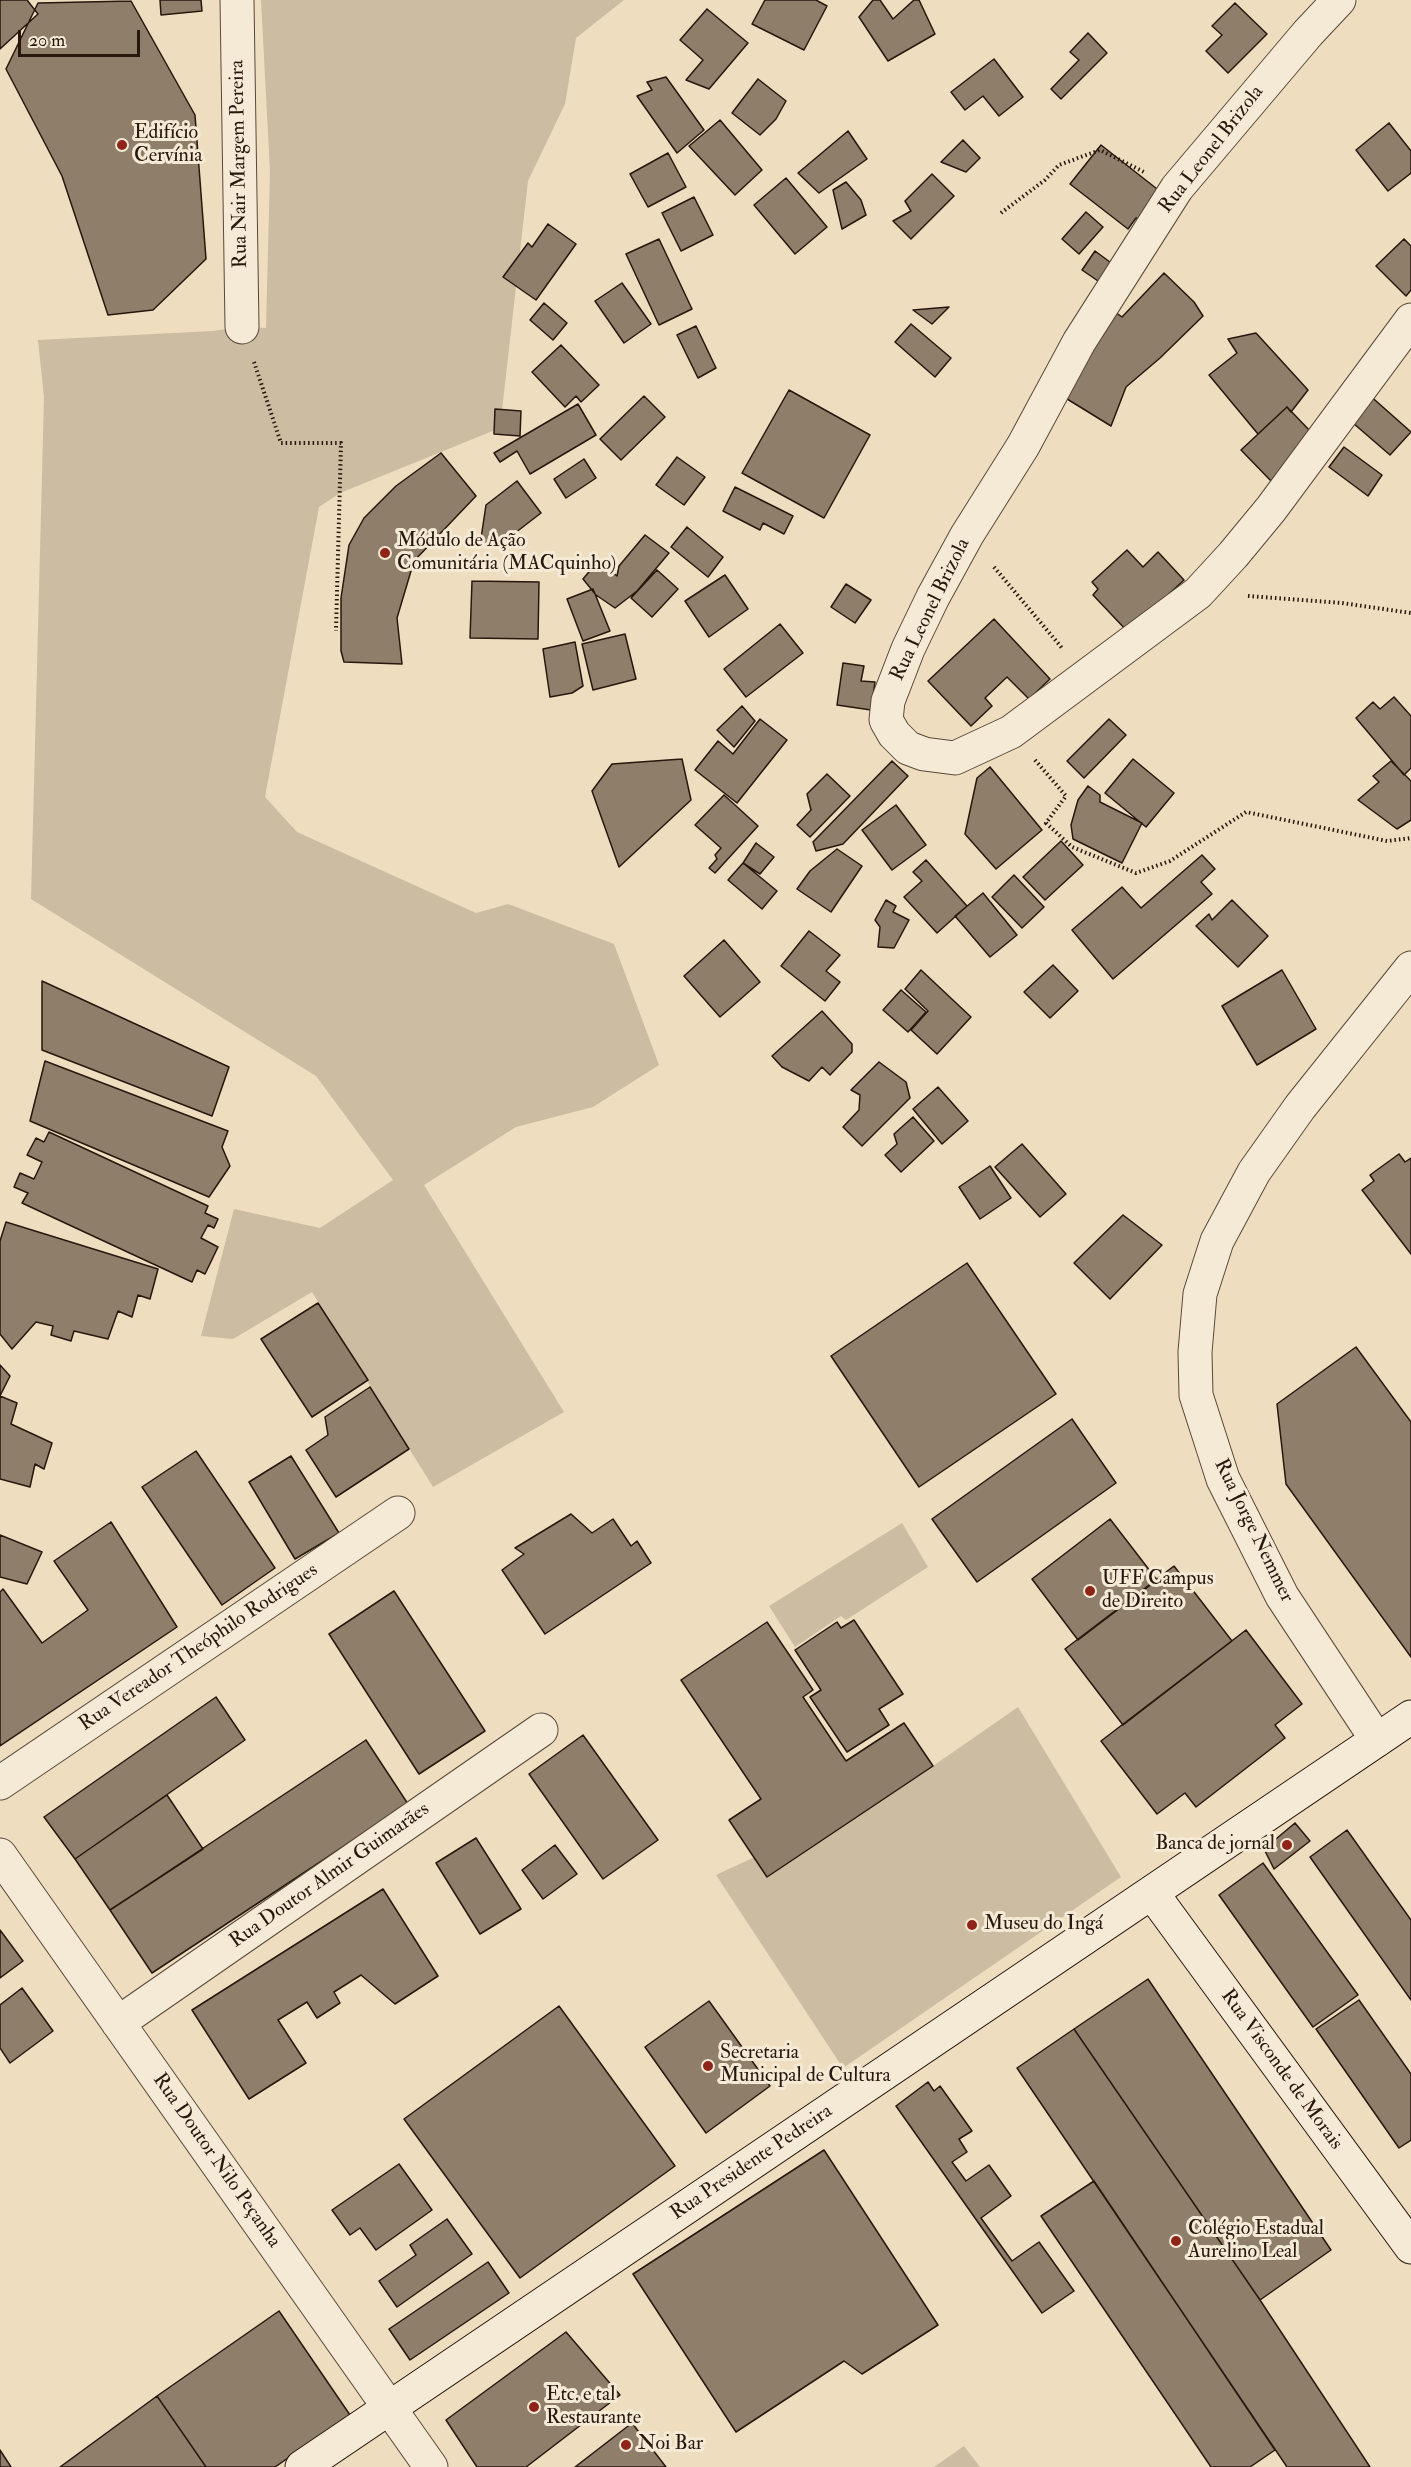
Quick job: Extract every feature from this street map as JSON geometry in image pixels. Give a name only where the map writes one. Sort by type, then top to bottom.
[{"type":"street","name":"Rua Nair Margem Pereira","points":[[237,0],[242,327]]},
{"type":"street","name":"Rua Leonel Brizola","points":[[1339,0],[1177,188],[1079,342],[1023,446],[967,535],[908,649],[888,701],[886,720],[894,734],[908,748],[924,754],[954,758],[1011,732],[1198,593],[1271,509],[1411,320]]},
{"type":"street","name":"Rua Jorge Nemmer","points":[[1377,1740],[1282,1596],[1223,1479],[1196,1395],[1195,1352],[1200,1294],[1217,1241],[1254,1172],[1300,1107],[1411,968]]},
{"type":"street","name":"Rua Vereador Theóphilo Rodrigues","points":[[0,1783],[398,1513]]},
{"type":"street","name":"Rua Presidente Pedreira","points":[[302,2467],[1411,1717]]},
{"type":"street","name":"Rua Doutor Almir Guimarães","points":[[118,2023],[541,1730]]},
{"type":"street","name":"Rua Doutor Nilo Peçanha","points":[[0,1855],[431,2467]]},
{"type":"street","name":"Rua Visconde de Morais","points":[[1152,1893],[1411,2247]]},
{"type":"path","points":[[1001,213],[1045,180],[1059,165],[1100,150],[1177,188]]},
{"type":"path","points":[[242,327],[281,443],[341,443],[336,631]]},
{"type":"path","points":[[967,535],[1086,676]]},
{"type":"path","points":[[1198,593],[1342,603],[1411,613]]},
{"type":"path","points":[[1011,732],[1066,796],[1046,823],[1072,847],[1136,873],[1170,861],[1246,812],[1387,841],[1411,838]]},
{"type":"shaded area","points":[[261,0],[624,0],[576,38],[565,104],[528,181],[500,428],[340,493],[319,507],[265,797],[297,832],[476,913],[508,904],[614,944],[659,1065],[593,1107],[516,1127],[424,1185],[564,1412],[433,1487],[312,1292],[233,1339],[201,1336],[234,1209],[320,1228],[393,1180],[316,1076],[31,899],[44,397],[38,340],[212,331],[242,327],[266,328],[270,172]]},
{"type":"shaded area","points":[[902,1523],[928,1567],[846,1620],[841,1616],[795,1647],[769,1606]]},
{"type":"shaded area","points":[[1018,1707],[1121,1877],[843,2068],[716,1875],[841,1817],[922,1770],[933,1766]]},
{"type":"shaded area","points":[[964,2446],[980,2467],[934,2467]]},
{"type":"building","points":[[0,0],[27,0],[38,14],[0,49]]},
{"type":"building","points":[[160,0],[201,0],[202,11],[161,15]]},
{"type":"building","points":[[765,0],[816,0],[827,6],[804,50],[752,24]]},
{"type":"building","points":[[873,0],[880,0],[893,19],[914,0],[919,0],[935,34],[888,61],[859,17]]},
{"type":"building","name":"Edifício Cervínia","points":[[131,1],[195,115],[206,259],[153,310],[108,315],[62,176],[6,69],[38,3]]},
{"type":"building","points":[[1235,3],[1267,34],[1228,73],[1206,51],[1222,35],[1212,26]]},
{"type":"building","points":[[707,9],[748,43],[709,89],[686,80],[703,60],[680,40]]},
{"type":"building","points":[[1088,33],[1107,53],[1061,99],[1051,89],[1079,60],[1070,52]]},
{"type":"building","points":[[994,59],[1023,97],[999,116],[983,96],[965,110],[951,92]]},
{"type":"building","points":[[666,77],[704,130],[677,153],[637,96],[652,90],[647,82]]},
{"type":"building","points":[[758,79],[786,101],[776,119],[760,135],[732,113]]},
{"type":"building","points":[[720,120],[762,170],[735,195],[689,146]]},
{"type":"building","points":[[1389,123],[1411,151],[1411,173],[1388,191],[1356,150]]},
{"type":"building","points":[[848,131],[867,159],[819,193],[798,173]]},
{"type":"building","points":[[963,140],[980,158],[966,172],[941,162]]},
{"type":"building","points":[[1101,145],[1166,196],[1146,222],[1136,218],[1128,229],[1070,184]]},
{"type":"building","points":[[668,153],[686,187],[648,207],[630,174]]},
{"type":"building","points":[[932,174],[954,196],[911,239],[893,221],[911,211],[905,201]]},
{"type":"building","points":[[786,178],[827,227],[795,254],[754,205]]},
{"type":"building","points":[[846,182],[861,200],[866,215],[842,229],[833,190]]},
{"type":"building","points":[[694,197],[713,235],[681,251],[662,213]]},
{"type":"building","points":[[1086,212],[1103,227],[1079,254],[1062,239]]},
{"type":"building","points":[[548,224],[576,244],[536,300],[503,277],[528,243],[532,247]]},
{"type":"building","points":[[659,239],[692,309],[659,325],[626,254]]},
{"type":"building","points":[[1404,239],[1411,246],[1411,290],[1406,296],[1376,266]]},
{"type":"building","points":[[1095,251],[1114,265],[1101,283],[1082,270]]},
{"type":"building","points":[[1164,273],[1194,302],[1203,316],[1126,387],[1111,426],[1059,394],[1107,306],[1122,317]]},
{"type":"building","points":[[622,283],[651,324],[624,343],[595,301]]},
{"type":"building","points":[[544,303],[567,323],[553,340],[530,320]]},
{"type":"building","points":[[949,307],[932,324],[913,310]]},
{"type":"building","points":[[911,324],[951,358],[935,377],[895,342]]},
{"type":"building","points":[[696,326],[716,368],[698,378],[677,335]]},
{"type":"building","points":[[1256,333],[1308,390],[1291,412],[1287,407],[1258,434],[1209,375],[1237,353],[1228,339]]},
{"type":"building","points":[[561,345],[599,385],[581,402],[576,396],[565,407],[532,372]]},
{"type":"building","points":[[789,390],[870,435],[824,518],[742,473]]},
{"type":"building","points":[[1367,393],[1411,432],[1390,455],[1353,423]]},
{"type":"building","points":[[644,396],[665,417],[621,460],[600,439]]},
{"type":"building","points":[[578,404],[596,435],[530,474],[517,451],[500,462],[494,453]]},
{"type":"building","points":[[1287,407],[1312,433],[1272,482],[1241,450]]},
{"type":"building","points":[[495,409],[521,411],[520,436],[494,434]]},
{"type":"building","points":[[1344,447],[1382,475],[1368,496],[1329,467]]},
{"type":"building","name":"Módulo de Ação Comunitária (MACquinho)","points":[[441,453],[476,496],[414,561],[397,618],[402,664],[344,662],[341,651],[341,598],[349,545],[364,518],[396,486]]},
{"type":"building","points":[[677,457],[705,477],[684,505],[656,485]]},
{"type":"building","points":[[584,459],[596,478],[566,498],[554,479]]},
{"type":"building","points":[[517,481],[541,513],[515,533],[505,548],[480,545],[486,505]]},
{"type":"building","points":[[735,487],[793,516],[784,534],[763,523],[760,530],[723,511]]},
{"type":"building","points":[[687,527],[723,557],[708,577],[671,547]]},
{"type":"building","points":[[645,535],[669,553],[637,591],[615,608],[596,595],[583,579],[598,561],[617,576],[619,566]]},
{"type":"building","points":[[1127,550],[1143,567],[1158,552],[1184,580],[1128,632],[1093,595],[1098,589],[1092,582]]},
{"type":"building","points":[[657,570],[678,589],[652,617],[631,598]]},
{"type":"building","points":[[725,575],[748,609],[709,637],[685,601]]},
{"type":"building","points":[[472,581],[539,582],[538,639],[470,638]]},
{"type":"building","points":[[846,584],[871,600],[855,623],[831,607]]},
{"type":"building","points":[[593,589],[610,631],[583,641],[567,599]]},
{"type":"building","points":[[994,619],[1050,679],[1029,699],[1007,677],[985,698],[992,706],[971,726],[928,681]]},
{"type":"building","points":[[780,624],[803,653],[746,697],[724,669]]},
{"type":"building","points":[[625,634],[636,679],[593,690],[582,644]]},
{"type":"building","points":[[575,642],[583,686],[572,693],[550,697],[543,649]]},
{"type":"building","points":[[843,663],[864,666],[861,681],[875,682],[871,710],[837,705]]},
{"type":"building","points":[[1394,697],[1411,716],[1411,768],[1404,775],[1356,718],[1373,702],[1380,709]]},
{"type":"building","points":[[742,706],[755,721],[734,747],[717,730]]},
{"type":"building","points":[[760,719],[787,740],[737,803],[695,770],[718,741],[733,754]]},
{"type":"building","points":[[1109,719],[1126,735],[1084,778],[1067,761]]},
{"type":"building","points":[[682,759],[691,800],[619,867],[592,791],[612,764]]},
{"type":"building","points":[[1133,759],[1174,793],[1146,827],[1105,793]]},
{"type":"building","points":[[892,761],[908,776],[843,844],[816,851],[813,842]]},
{"type":"building","points":[[1391,761],[1411,781],[1411,820],[1397,829],[1358,800],[1379,782],[1373,776]]},
{"type":"building","points":[[990,767],[1042,830],[996,869],[965,834],[977,778]]},
{"type":"building","points":[[827,774],[850,796],[810,837],[797,825],[811,810],[807,794]]},
{"type":"building","points":[[1088,786],[1100,795],[1100,802],[1142,823],[1122,863],[1073,839],[1071,825],[1078,800]]},
{"type":"building","points":[[724,795],[758,826],[715,873],[709,868],[717,859],[715,855],[721,848],[695,825]]},
{"type":"building","points":[[896,805],[926,845],[892,870],[862,830]]},
{"type":"building","points":[[1061,841],[1083,865],[1045,900],[1023,877]]},
{"type":"building","points":[[756,843],[774,857],[760,874],[743,863]]},
{"type":"building","points":[[837,849],[862,866],[831,912],[797,889],[810,871]]},
{"type":"building","points":[[1202,855],[1215,869],[1201,882],[1212,894],[1113,979],[1072,930],[1122,887],[1141,908]]},
{"type":"building","points":[[926,860],[967,906],[937,933],[904,897],[922,881],[913,872]]},
{"type":"building","points":[[743,863],[777,891],[762,909],[728,880]]},
{"type":"building","points":[[1014,875],[1044,907],[1022,928],[992,897]]},
{"type":"building","points":[[983,893],[1017,935],[990,957],[955,916]]},
{"type":"building","points":[[886,900],[896,906],[893,912],[909,920],[894,948],[878,947],[880,927],[875,920]]},
{"type":"building","points":[[1232,900],[1268,936],[1238,967],[1196,926],[1209,914],[1212,920]]},
{"type":"building","points":[[809,931],[840,955],[826,971],[840,982],[825,1001],[781,966]]},
{"type":"building","points":[[724,940],[760,982],[720,1017],[684,976]]},
{"type":"building","points":[[1053,965],[1078,991],[1050,1018],[1024,992]]},
{"type":"building","points":[[921,970],[971,1017],[937,1054],[911,1030],[928,1011],[905,989]]},
{"type":"building","points":[[1282,970],[1316,1029],[1257,1065],[1222,1006]]},
{"type":"building","points":[[42,981],[229,1067],[212,1116],[42,1050]]},
{"type":"building","points":[[901,990],[926,1012],[908,1032],[883,1010]]},
{"type":"building","points":[[822,1011],[852,1044],[852,1052],[830,1075],[822,1067],[809,1081],[782,1067],[772,1056]]},
{"type":"building","points":[[45,1061],[228,1131],[222,1147],[230,1166],[209,1197],[30,1121]]},
{"type":"building","points":[[879,1062],[906,1082],[910,1098],[862,1146],[843,1127],[859,1110],[860,1095],[851,1090]]},
{"type":"building","points":[[938,1087],[968,1121],[942,1144],[913,1109]]},
{"type":"building","points":[[913,1117],[934,1141],[901,1172],[885,1155],[897,1144],[894,1134]]},
{"type":"building","points":[[49,1132],[208,1206],[205,1213],[218,1219],[214,1228],[208,1225],[201,1238],[218,1247],[205,1274],[197,1270],[192,1282],[22,1203],[28,1193],[14,1187],[20,1173],[34,1179],[42,1162],[27,1155],[36,1138],[44,1142]]},
{"type":"building","points":[[1022,1144],[1066,1194],[1040,1217],[995,1167]]},
{"type":"building","points":[[1399,1154],[1405,1162],[1411,1158],[1411,1254],[1362,1190],[1374,1181],[1370,1175]]},
{"type":"building","points":[[990,1166],[1011,1198],[980,1219],[959,1187]]},
{"type":"building","points":[[1123,1215],[1162,1245],[1110,1299],[1074,1263]]},
{"type":"building","points":[[6,1222],[158,1269],[150,1299],[138,1295],[132,1317],[118,1311],[108,1339],[74,1331],[71,1341],[51,1335],[53,1326],[36,1322],[12,1349],[0,1334],[0,1241]]},
{"type":"building","points":[[967,1263],[1056,1394],[919,1487],[831,1356]]},
{"type":"building","points":[[318,1303],[368,1380],[312,1417],[261,1339]]},
{"type":"building","points":[[1356,1347],[1411,1422],[1411,1657],[1286,1484],[1277,1404]]},
{"type":"building","points":[[0,1365],[10,1376],[0,1396]]},
{"type":"building","points":[[370,1387],[409,1449],[336,1497],[306,1450],[328,1435],[325,1417]]},
{"type":"building","points":[[0,1396],[17,1403],[11,1424],[52,1443],[44,1469],[35,1464],[30,1487],[0,1479]]},
{"type":"building","points":[[1072,1419],[1116,1483],[977,1582],[932,1519]]},
{"type":"building","points":[[196,1451],[275,1568],[222,1605],[142,1487]]},
{"type":"building","points":[[291,1456],[339,1533],[295,1559],[249,1482]]},
{"type":"building","points":[[571,1514],[592,1533],[613,1519],[631,1546],[637,1541],[651,1563],[545,1634],[502,1570],[524,1554],[515,1548]]},
{"type":"building","points":[[1110,1519],[1157,1580],[1078,1640],[1032,1579]]},
{"type":"building","points":[[111,1522],[177,1627],[0,1746],[0,1592],[3,1589],[42,1643],[88,1610],[54,1561]]},
{"type":"building","points":[[0,1535],[42,1552],[27,1584],[0,1577]]},
{"type":"building","points":[[1174,1566],[1232,1641],[1123,1725],[1065,1649]]},
{"type":"building","points":[[394,1591],[485,1731],[419,1774],[329,1634]]},
{"type":"building","points":[[854,1620],[903,1694],[879,1709],[889,1725],[847,1752],[810,1697],[821,1690],[795,1650],[837,1622],[841,1628]]},
{"type":"building","points":[[767,1622],[813,1690],[803,1697],[846,1761],[904,1723],[933,1766],[767,1877],[729,1820],[761,1799],[681,1680]]},
{"type":"building","points":[[1246,1630],[1302,1704],[1275,1725],[1285,1738],[1196,1807],[1185,1793],[1157,1814],[1101,1741]]},
{"type":"building","points":[[216,1697],[245,1740],[75,1859],[44,1817]]},
{"type":"building","points":[[583,1735],[658,1840],[603,1879],[529,1774]]},
{"type":"building","points":[[366,1740],[408,1804],[152,1973],[110,1910]]},
{"type":"building","points":[[167,1795],[203,1849],[110,1910],[75,1859]]},
{"type":"building","name":"Banca de jornal","points":[[1295,1823],[1310,1841],[1274,1869],[1264,1849]]},
{"type":"building","points":[[1347,1830],[1411,1920],[1411,2000],[1310,1857]]},
{"type":"building","points":[[476,1838],[521,1909],[480,1934],[436,1863]]},
{"type":"building","points":[[555,1845],[577,1874],[543,1899],[522,1870]]},
{"type":"building","points":[[1263,1863],[1358,1995],[1313,2027],[1219,1895]]},
{"type":"building","points":[[383,1889],[438,1976],[395,2004],[361,1975],[334,1992],[340,2003],[317,2018],[307,2002],[278,2020],[306,2063],[249,2099],[192,2010]]},
{"type":"building","points":[[0,1930],[23,1961],[0,1978]]},
{"type":"building","points":[[1148,1979],[1331,2250],[1260,2300],[1074,2029]]},
{"type":"building","points":[[22,1988],[53,2031],[10,2063],[0,2048],[0,2005]]},
{"type":"building","points":[[1359,2000],[1411,2074],[1411,2140],[1399,2148],[1316,2029]]},
{"type":"building","name":"Secretaria Municipal de Cultura","points":[[709,2001],[770,2086],[706,2133],[645,2047]]},
{"type":"building","points":[[559,2006],[675,2166],[520,2278],[404,2119]]},
{"type":"building","name":"Colégio Estadual Aurelino Leal","points":[[1074,2029],[1260,2300],[1370,2467],[1287,2467],[1017,2068]]},
{"type":"building","points":[[928,2082],[934,2091],[940,2086],[972,2131],[959,2139],[967,2152],[952,2162],[966,2181],[989,2165],[1011,2196],[981,2218],[1012,2261],[1039,2242],[1074,2291],[1042,2313],[896,2106]]},
{"type":"building","points":[[824,2150],[938,2325],[862,2374],[844,2361],[736,2432],[633,2274]]},
{"type":"building","points":[[399,2164],[432,2210],[376,2250],[360,2228],[350,2235],[332,2210]]},
{"type":"building","points":[[1094,2181],[1275,2450],[1250,2467],[1211,2467],[1041,2216]]},
{"type":"building","points":[[447,2219],[472,2254],[397,2307],[379,2281],[416,2255],[410,2245]]},
{"type":"building","points":[[488,2262],[509,2293],[410,2360],[389,2329]]},
{"type":"building","points":[[279,2311],[350,2415],[275,2467],[206,2467],[157,2396]]},
{"type":"building","name":"Etc. e tal Restaurante","points":[[566,2332],[620,2395],[526,2467],[477,2467],[446,2420]]},
{"type":"building","points":[[157,2396],[206,2467],[60,2467]]},
{"type":"building","name":"Noi Bar","points":[[632,2423],[666,2467],[575,2467]]},
{"type":"building","points":[[0,2450],[11,2467],[0,2467]]},
{"type":"place","name":"Edifício Cervínia","points":[[122,145]]},
{"type":"place","name":"Módulo de Ação Comunitária (MACquinho)","points":[[385,553]]},
{"type":"place","name":"UFF Campus de Direito","points":[[1090,1591]]},
{"type":"place","name":"Banca de jornal","points":[[1287,1845]]},
{"type":"place","name":"Museu do Ingá","points":[[972,1925]]},
{"type":"place","name":"Secretaria Municipal de Cultura","points":[[708,2066]]},
{"type":"place","name":"Colégio Estadual Aurelino Leal","points":[[1176,2241]]},
{"type":"place","name":"Etc. e tal Restaurante","points":[[534,2407]]},
{"type":"place","name":"Noi Bar","points":[[626,2445]]}]
